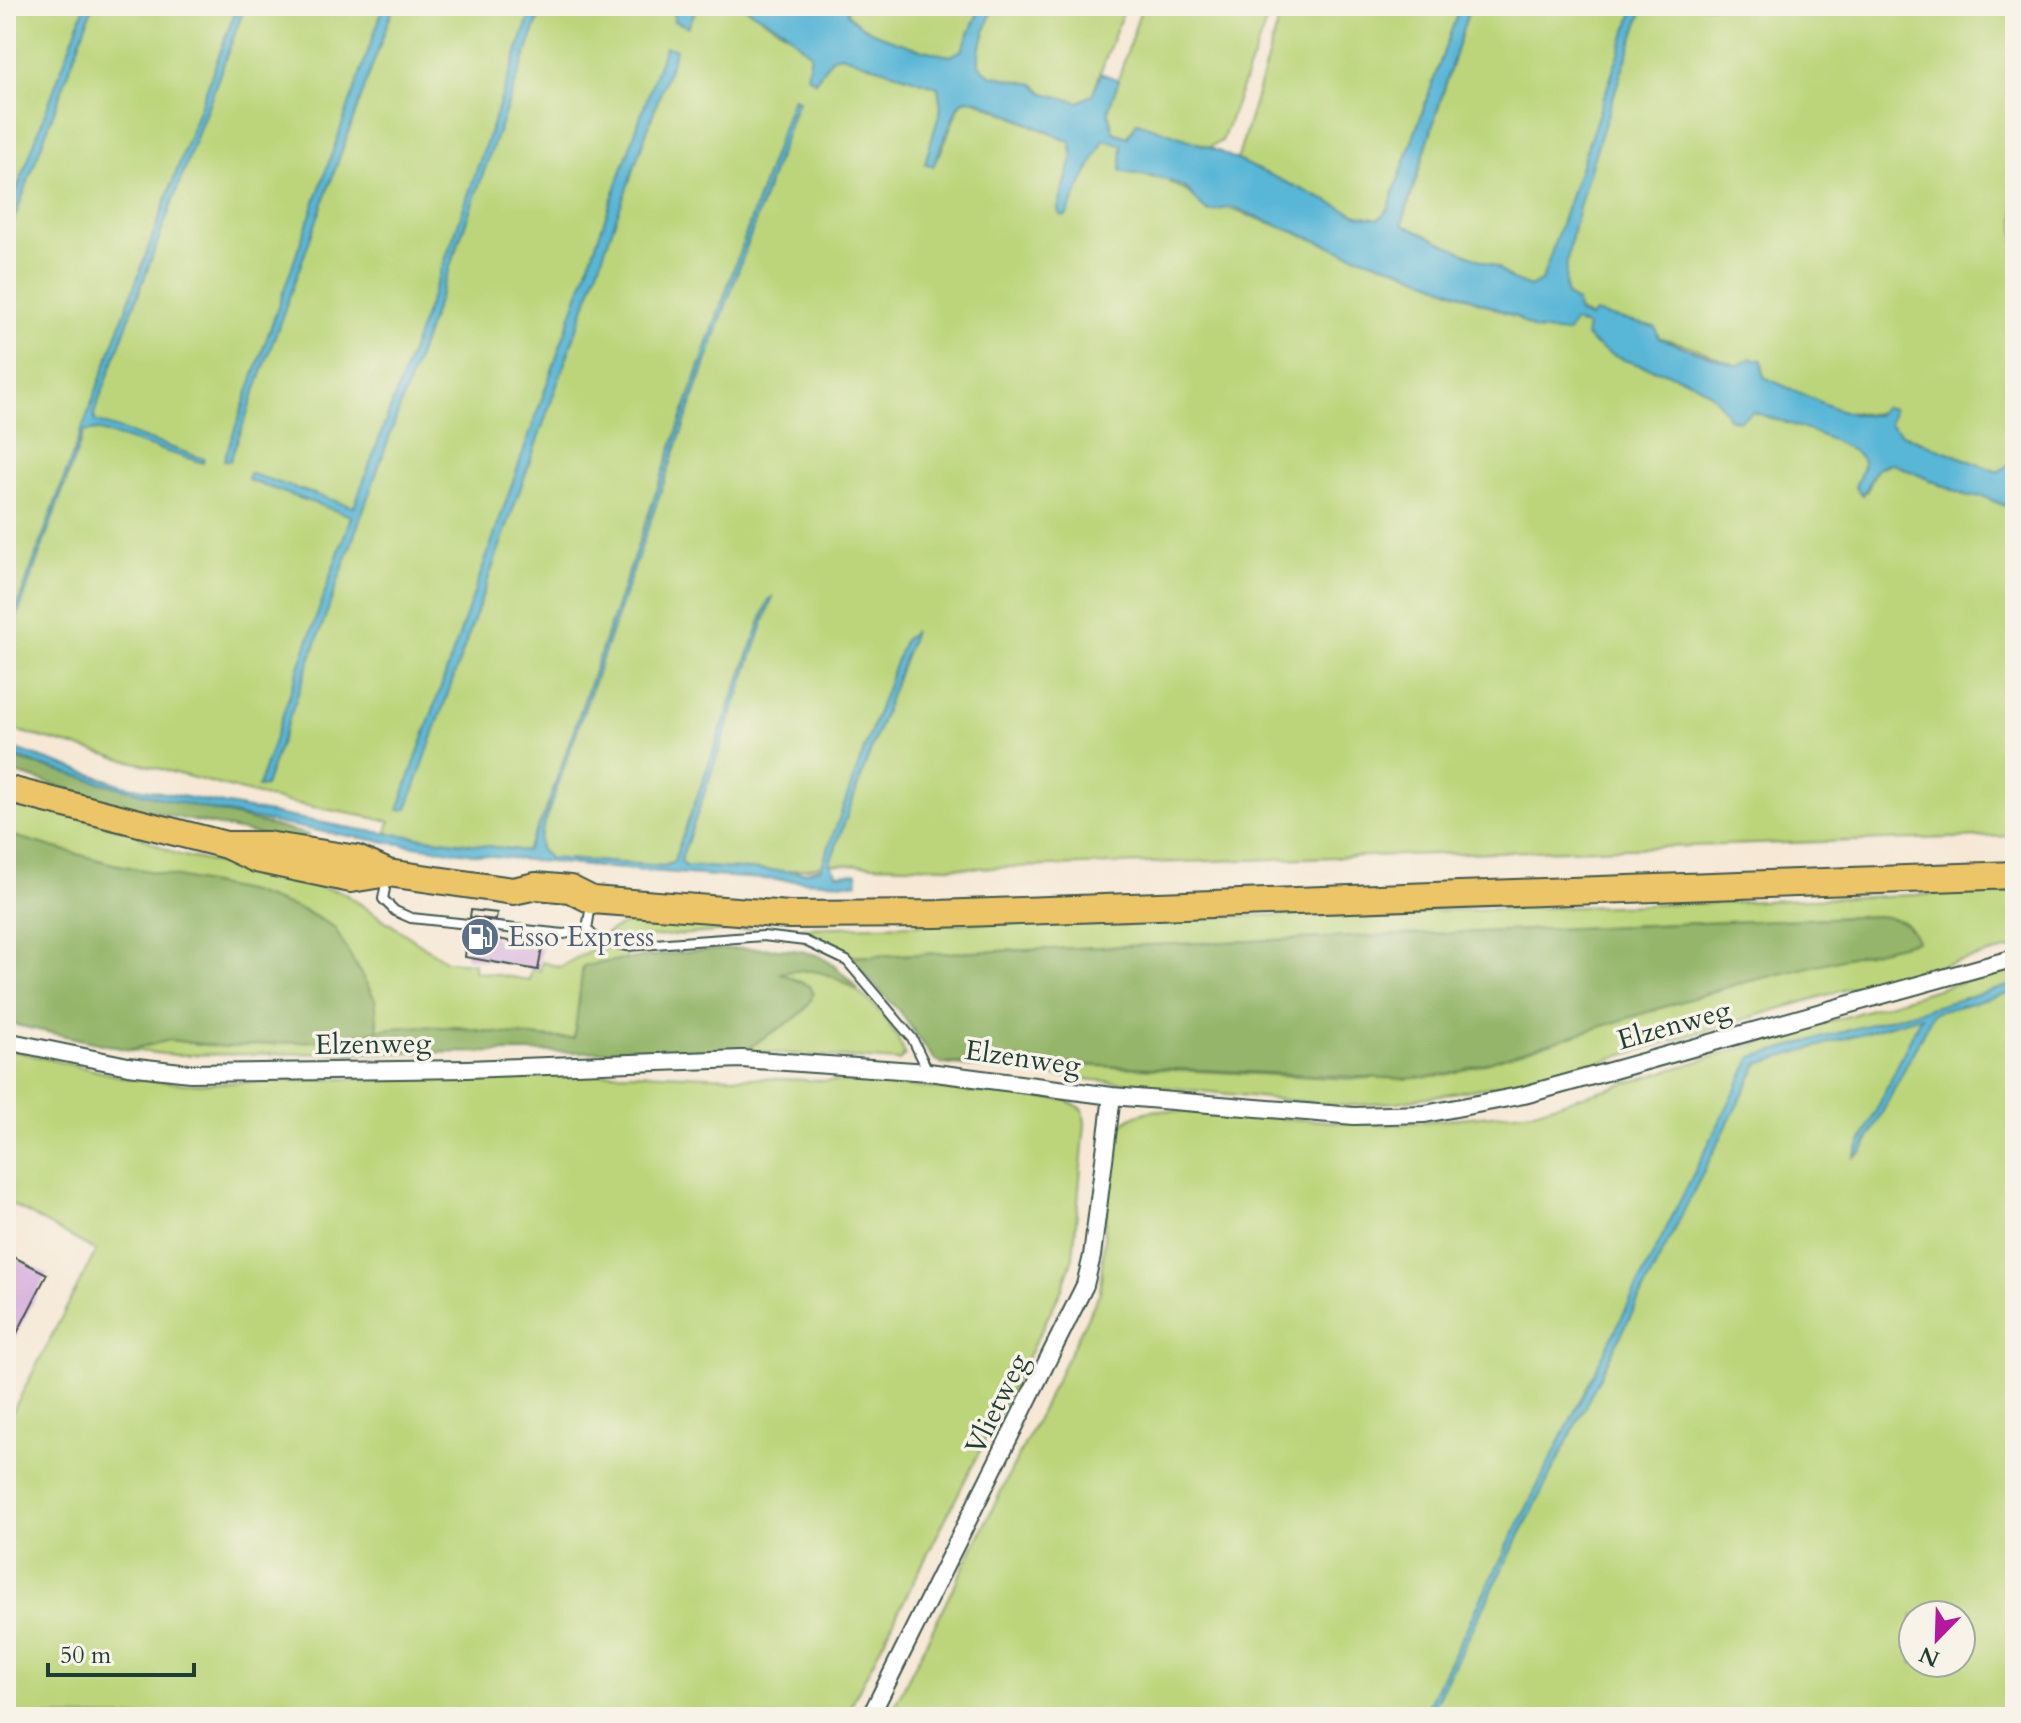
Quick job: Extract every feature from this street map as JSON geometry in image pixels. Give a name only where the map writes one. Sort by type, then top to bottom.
[{"type":"main road","points":[[6,789],[226,845],[256,859],[351,879],[388,873],[513,891],[535,903],[571,906],[592,900],[789,915],[937,914],[2015,875]]},
{"type":"street","name":"Elzenweg","points":[[6,1041],[128,1066],[190,1073],[467,1069],[742,1059],[928,1072],[1112,1096],[1354,1116],[1425,1114],[1524,1095],[2015,958]]},
{"type":"street","name":"Vlietweg","points":[[870,1717],[1085,1285],[1092,1256],[1112,1096]]},
{"type":"lane","points":[[388,873],[383,899],[395,911],[411,918],[516,932],[564,934],[587,929]]},
{"type":"lane","points":[[587,929],[592,900]]},
{"type":"lane","points":[[587,929],[597,940],[627,946],[763,936],[805,941],[847,961],[912,1038],[928,1072]]},
{"type":"green space","points":[[6,6],[674,6],[674,21],[698,6],[742,6],[804,44],[811,53],[815,81],[833,57],[841,55],[938,87],[941,108],[925,163],[940,154],[960,104],[970,98],[1070,142],[1073,156],[1058,209],[1104,140],[1123,145],[1121,171],[1166,180],[1196,197],[1403,270],[1516,317],[1535,330],[1567,333],[1573,321],[1587,326],[1593,344],[1640,365],[1694,381],[1744,414],[1753,412],[1778,420],[1847,447],[1863,462],[1855,487],[1867,492],[1877,468],[1892,463],[1968,497],[1982,496],[2015,510],[2015,836],[986,868],[830,864],[772,874],[678,869],[750,650],[673,863],[663,866],[549,858],[540,849],[539,839],[793,99],[545,813],[526,851],[387,833],[390,821],[281,801],[6,728]]},
{"type":"green space","points":[[848,6],[981,6],[962,50],[951,56],[879,35],[854,21],[847,13]]},
{"type":"green space","points":[[993,6],[1125,6],[1092,95],[1079,103],[1044,93],[1034,84],[990,75],[979,65],[979,51]]},
{"type":"green space","points":[[1142,6],[1272,6],[1222,141],[1209,147],[1137,122],[1128,137],[1112,132],[1108,111]]},
{"type":"green space","points":[[1283,6],[1460,6],[1388,209],[1379,219],[1358,215],[1237,161]]},
{"type":"green space","points":[[1470,6],[2015,6],[2015,451],[2008,465],[1998,472],[1904,435],[1890,424],[1892,409],[1860,414],[1810,400],[1764,377],[1762,360],[1737,366],[1690,346],[1591,318],[1537,285],[1530,287],[1512,280],[1498,268],[1402,225]]},
{"type":"green space","points":[[6,757],[308,835],[306,844],[127,807],[6,770]]},
{"type":"green space","points":[[6,798],[129,831],[176,854],[342,892],[446,961],[474,963],[474,971],[529,980],[532,969],[540,971],[542,962],[560,967],[596,947],[626,950],[626,959],[583,966],[575,1038],[533,1039],[453,1026],[358,1043],[350,1053],[173,1055],[129,1050],[170,1040],[212,1046],[313,1041],[377,1030],[250,892],[109,863],[6,834]]},
{"type":"green space","points":[[6,834],[109,863],[250,892],[305,911],[334,927],[375,999],[378,1030],[428,1026],[574,1038],[583,966],[701,951],[767,948],[816,955],[833,965],[859,990],[822,973],[802,970],[781,973],[809,986],[813,994],[809,1004],[794,1019],[747,1051],[350,1053],[375,1031],[313,1041],[225,1047],[170,1040],[129,1050],[6,1023]]},
{"type":"green space","points":[[2015,891],[2015,948],[1857,986],[1549,1077],[1397,1102],[1343,1106],[942,1064],[992,1061],[1352,1079],[1449,1074],[1734,985],[1916,940],[1902,922],[1879,916],[848,957],[804,928],[1686,904]]},
{"type":"green space","points":[[1879,916],[1902,922],[1917,941],[1734,985],[1450,1074],[1406,1079],[992,1061],[942,1064],[934,1059],[900,1012],[848,957]]},
{"type":"green space","points":[[636,919],[756,929],[625,939],[605,933]]},
{"type":"green space","points":[[811,969],[842,981],[868,1000],[890,1025],[905,1055],[899,1061],[747,1051],[757,1040],[781,1027],[779,973]]},
{"type":"green space","points":[[2015,970],[2015,1717],[889,1717],[1100,1292],[1111,1152],[1116,1134],[1126,1121],[1159,1110],[1386,1125],[1534,1111],[1977,977]]},
{"type":"green space","points":[[6,1049],[126,1078],[189,1084],[640,1073],[854,1082],[1066,1100],[1083,1109],[1085,1123],[1073,1257],[1062,1289],[845,1717],[6,1717],[6,1424],[96,1251],[6,1201]]},
{"type":"water","points":[[85,6],[93,6],[6,241],[6,219]]},
{"type":"water","points":[[237,6],[245,6],[94,414],[95,421],[204,459],[203,463],[97,430],[84,432],[6,647],[6,637]]},
{"type":"water","points":[[384,6],[394,6],[230,461],[224,460]]},
{"type":"water","points":[[533,6],[543,6],[265,786],[258,787],[351,516],[248,480],[249,473],[354,507],[455,233]]},
{"type":"water","points":[[674,6],[698,6],[688,27],[674,21]]},
{"type":"water","points":[[742,6],[848,6],[847,13],[854,21],[879,35],[951,56],[962,50],[981,6],[993,6],[979,51],[979,65],[990,75],[1034,84],[1044,93],[1079,102],[1092,95],[1101,73],[1119,80],[1108,111],[1113,132],[1128,137],[1137,122],[1209,147],[1358,215],[1379,219],[1388,209],[1460,6],[1470,6],[1402,224],[1498,268],[1512,280],[1530,287],[1542,280],[1635,6],[1644,6],[1594,156],[1571,241],[1566,274],[1567,296],[1577,302],[1578,313],[1590,318],[1595,313],[1655,327],[1659,338],[1737,366],[1751,358],[1762,360],[1764,377],[1856,415],[1877,415],[1884,407],[1893,409],[1890,424],[1904,435],[1998,472],[2008,465],[2015,451],[2015,510],[1982,496],[1969,497],[1892,463],[1877,468],[1863,495],[1855,487],[1863,462],[1847,447],[1753,412],[1738,421],[1728,418],[1716,400],[1700,387],[1682,378],[1621,359],[1602,349],[1586,336],[1587,326],[1574,322],[1568,333],[1535,330],[1516,317],[1403,270],[1345,252],[1232,207],[1210,212],[1176,183],[1121,171],[1122,145],[1104,140],[1066,216],[1060,215],[1058,209],[1073,156],[1070,142],[977,100],[966,99],[959,104],[933,167],[925,163],[941,108],[938,87],[841,55],[833,57],[815,81],[807,76],[811,54],[783,29]]},
{"type":"water","points":[[665,47],[676,49],[407,809],[398,810]]},
{"type":"water","points":[[793,98],[798,100],[539,839],[540,849],[549,858],[663,866],[673,863],[768,601],[773,596],[681,860],[685,866],[805,872],[821,868],[904,640],[914,631],[830,863],[837,874],[857,873],[857,883],[565,864],[322,832],[163,799],[6,754],[6,746],[123,785],[355,829],[526,851],[545,813]]},
{"type":"water","points":[[2015,984],[2015,992],[1933,1013],[1862,1152],[1854,1157],[1921,1016],[1758,1064],[1428,1717],[1422,1717],[1752,1057]]},
{"type":"building","points":[[471,910],[497,913],[496,920],[470,917]]},
{"type":"building","points":[[468,931],[494,934],[494,938],[542,948],[538,970],[465,957]]},
{"type":"building","points":[[6,1253],[47,1274],[6,1355]]},
{"type":"place","name":"Esso Express","points":[[480,937]]}]
